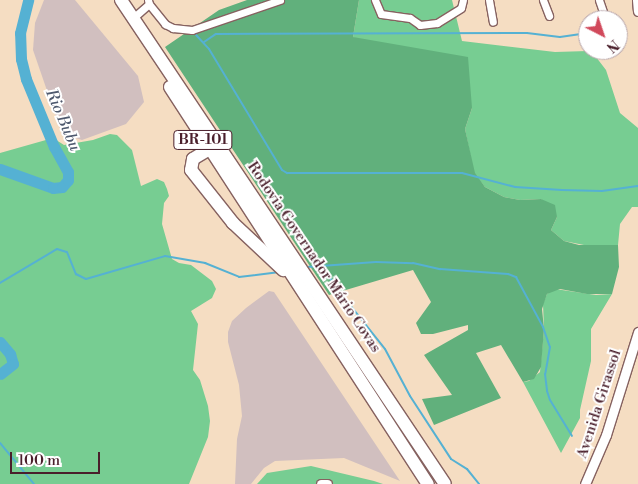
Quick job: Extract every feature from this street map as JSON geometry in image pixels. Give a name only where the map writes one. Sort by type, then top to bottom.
[{"type":"highway","name":"Rodovia Governador Mário Covas","points":[[112,0],[428,484]]},
{"type":"highway","name":"Rodovia Governador Mário Covas","points":[[121,0],[445,484]]},
{"type":"highway","points":[[284,242],[271,232],[217,150],[208,149],[191,162],[191,170],[196,178],[247,237],[295,279]]},
{"type":"highway","points":[[438,472],[450,484]]},
{"type":"street","points":[[133,18],[149,2],[165,24],[173,28],[192,30],[280,0]]},
{"type":"street","points":[[376,0],[381,14],[410,18],[420,24],[437,24],[461,8],[463,0]]},
{"type":"street","points":[[489,0],[493,22]]},
{"type":"street","points":[[543,0],[549,16]]},
{"type":"street","points":[[637,0],[638,11]]},
{"type":"street","name":"Avenida Girassol","points":[[585,484],[606,435],[638,332]]},
{"type":"street","points":[[321,484],[327,484]]},
{"type":"shaded area","points":[[44,0],[75,0],[138,76],[144,102],[126,124],[82,140],[62,134],[33,50],[35,23]]},
{"type":"shaded area","points":[[269,291],[274,292],[400,481],[344,458],[275,461],[264,468],[251,484],[235,484],[237,439],[242,416],[239,385],[228,342],[228,332],[232,321]]},
{"type":"green space","points":[[247,0],[359,0],[353,37],[468,57],[472,108],[465,129],[475,173],[485,187],[504,197],[520,200],[541,199],[555,205],[557,217],[551,230],[564,241],[579,245],[618,245],[619,267],[612,294],[587,294],[560,289],[547,294],[542,309],[544,329],[541,367],[534,379],[523,382],[501,345],[476,353],[501,398],[434,425],[422,399],[452,395],[424,355],[468,330],[468,325],[433,334],[421,334],[416,323],[431,302],[413,270],[329,295],[165,47],[219,10]]},
{"type":"green space","points":[[359,0],[452,0],[462,41],[555,52],[578,51],[578,60],[598,60],[606,70],[620,113],[638,128],[638,207],[632,207],[620,224],[618,245],[584,245],[564,241],[551,230],[557,217],[541,199],[520,200],[504,197],[485,187],[474,173],[465,129],[472,108],[353,37]]},
{"type":"green space","points":[[110,134],[117,135],[132,150],[141,186],[157,179],[164,182],[169,196],[164,203],[162,224],[172,259],[179,263],[191,265],[212,281],[216,289],[212,298],[191,311],[198,324],[193,370],[200,380],[208,406],[210,421],[208,437],[189,484],[0,484],[0,153],[53,138],[64,145],[93,140]]},
{"type":"green space","points":[[555,289],[596,295],[612,294],[591,329],[591,361],[580,410],[580,418],[561,453],[523,382],[529,381],[540,372],[544,329],[543,304],[547,294]]},
{"type":"green space","points":[[311,466],[383,484],[257,484],[267,473]]},
{"type":"waterway","name":"Rio Bubu","points":[[0,169],[53,188],[62,187],[68,180],[68,172],[54,147],[26,79],[21,59],[20,33],[28,0]]},
{"type":"waterway","points":[[204,42],[216,34],[527,33],[560,37],[578,34]]},
{"type":"waterway","points":[[196,35],[209,49],[282,170],[287,173],[462,173],[515,187],[562,190],[602,191],[638,186]]},
{"type":"waterway","points":[[0,283],[57,249],[67,252],[76,274],[86,279],[165,256],[205,263],[239,277],[278,272]]},
{"type":"waterway","points":[[307,267],[376,262],[413,263],[440,269],[508,274],[516,277],[543,327],[550,347],[545,374],[547,391],[550,400],[572,436]]},
{"type":"waterway","points":[[322,265],[335,286],[385,349],[410,396],[451,459],[467,469],[479,484]]},
{"type":"waterway","name":"Rio Bubu","points":[[0,342],[10,354],[13,364],[0,374]]},
{"type":"waterway","points":[[0,443],[34,484]]}]
